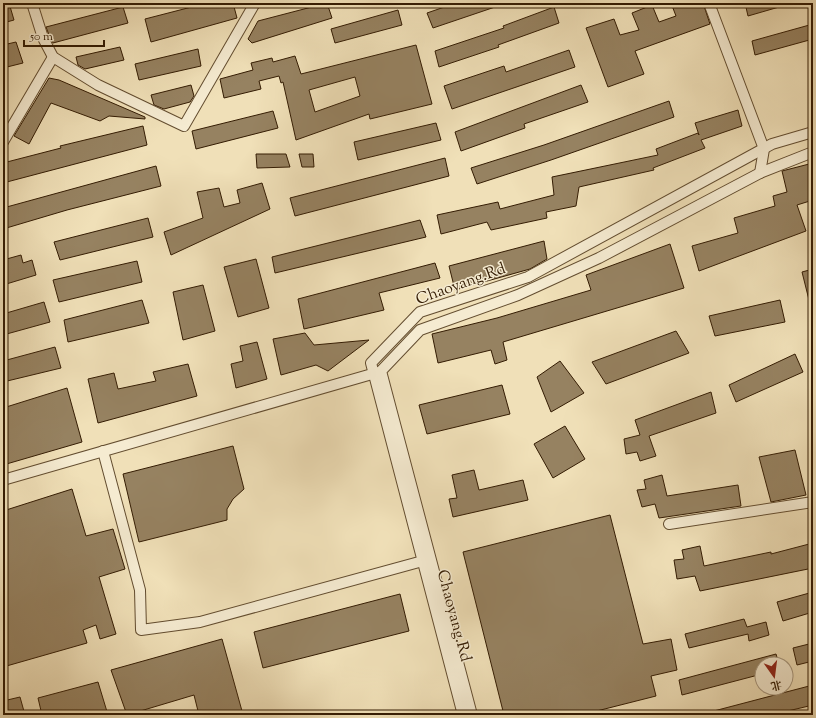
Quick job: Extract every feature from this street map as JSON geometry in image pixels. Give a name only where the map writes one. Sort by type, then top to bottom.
[{"type":"street","points":[[32,3],[43,38],[53,57],[98,85],[184,126],[255,3]]},
{"type":"street","points":[[709,3],[764,149],[760,173]]},
{"type":"street","points":[[3,142],[53,57]]},
{"type":"street","name":"Chaoyang.Rd","points":[[472,715],[427,560],[377,372],[371,363],[420,312],[528,277],[772,144],[813,132]]},
{"type":"street","name":"Chaoyang.Rd","points":[[377,372],[420,330],[518,295],[572,270],[760,173],[813,152]]},
{"type":"street","points":[[3,480],[377,372]]},
{"type":"street","points":[[103,451],[140,590],[141,630],[200,622],[427,560]]},
{"type":"street","points":[[669,524],[813,502]]},
{"type":"street","name":"Chaoyang.Rd","points":[[427,560],[463,715]]},
{"type":"building","points":[[3,3],[9,3],[14,20],[3,23]]},
{"type":"building","points":[[207,3],[233,3],[237,18],[151,42],[145,19]]},
{"type":"building","points":[[327,3],[332,18],[252,43],[248,39],[258,21]]},
{"type":"building","points":[[456,3],[501,3],[501,5],[433,28],[427,13]]},
{"type":"building","points":[[671,3],[703,3],[710,24],[635,51],[644,74],[608,87],[586,28],[614,19],[620,35],[639,30],[632,13],[652,5],[659,22],[676,16]]},
{"type":"building","points":[[745,3],[786,3],[786,5],[748,16]]},
{"type":"building","points":[[123,7],[128,23],[53,43],[46,27]]},
{"type":"building","points":[[554,7],[559,23],[498,45],[499,47],[439,67],[435,51],[504,28],[503,26]]},
{"type":"building","points":[[398,10],[402,25],[335,43],[331,29]]},
{"type":"building","points":[[813,24],[813,39],[755,55],[752,41]]},
{"type":"building","points":[[16,42],[23,63],[3,68],[3,45]]},
{"type":"building","points":[[416,45],[432,104],[370,119],[369,114],[296,140],[283,82],[281,83],[279,76],[259,81],[261,89],[224,98],[220,79],[253,70],[251,63],[272,58],[273,62],[295,56],[301,74]],"holes":[[[355,77],[360,96],[315,112],[309,90]]]},
{"type":"building","points":[[120,47],[124,60],[85,69],[78,65],[76,57]]},
{"type":"building","points":[[198,49],[201,66],[139,80],[135,64]]},
{"type":"building","points":[[569,50],[575,67],[452,109],[444,86],[504,66],[506,72]]},
{"type":"building","points":[[49,78],[59,80],[145,117],[145,119],[109,116],[100,121],[51,103],[29,144],[14,136]]},
{"type":"building","points":[[191,85],[194,96],[190,102],[164,109],[154,105],[151,95]]},
{"type":"building","points":[[581,85],[588,102],[524,124],[525,128],[461,151],[455,132]]},
{"type":"building","points":[[669,101],[674,117],[477,184],[471,168],[544,145]]},
{"type":"building","points":[[738,110],[742,126],[701,140],[705,148],[653,168],[654,170],[579,187],[576,206],[546,212],[547,218],[491,230],[487,222],[441,234],[437,215],[498,202],[500,209],[554,195],[552,177],[658,155],[656,149],[698,133],[699,135],[695,123]]},
{"type":"building","points":[[273,111],[278,128],[196,149],[192,131]]},
{"type":"building","points":[[436,123],[441,140],[358,160],[354,142]]},
{"type":"building","points":[[143,126],[147,145],[3,183],[3,163],[61,148],[60,146]]},
{"type":"building","points":[[256,154],[286,154],[290,167],[257,168]]},
{"type":"building","points":[[299,154],[313,154],[314,167],[302,167]]},
{"type":"building","points":[[445,158],[449,176],[295,216],[290,198]]},
{"type":"building","points":[[813,163],[813,200],[797,205],[806,231],[699,271],[692,246],[738,233],[734,218],[775,206],[773,196],[787,192],[782,171]]},
{"type":"building","points":[[156,166],[161,186],[67,210],[3,229],[3,208]]},
{"type":"building","points":[[262,183],[270,209],[171,255],[164,232],[203,218],[197,192],[219,188],[224,207],[240,203],[237,190]]},
{"type":"building","points":[[148,218],[153,237],[60,260],[54,242]]},
{"type":"building","points":[[420,220],[426,237],[275,273],[272,257]]},
{"type":"building","points":[[544,241],[547,259],[530,269],[455,290],[449,266]]},
{"type":"building","points":[[670,244],[684,288],[503,342],[507,360],[495,364],[491,350],[438,363],[432,334],[497,318],[591,290],[586,275]]},
{"type":"building","points":[[21,255],[23,263],[32,260],[36,275],[3,285],[3,269],[5,269],[3,260]]},
{"type":"building","points":[[256,259],[269,308],[238,317],[224,267]]},
{"type":"building","points":[[137,261],[142,282],[59,302],[53,280]]},
{"type":"building","points":[[435,263],[440,278],[379,293],[384,310],[304,329],[298,299]]},
{"type":"building","points":[[813,269],[813,303],[810,304],[802,272]]},
{"type":"building","points":[[203,285],[215,331],[183,340],[173,292]]},
{"type":"building","points":[[142,300],[149,323],[68,342],[64,320]]},
{"type":"building","points":[[780,300],[785,322],[715,336],[709,316]]},
{"type":"building","points":[[44,302],[50,322],[3,335],[3,314]]},
{"type":"building","points":[[676,331],[689,353],[606,384],[592,362]]},
{"type":"building","points":[[305,333],[314,345],[369,340],[328,371],[316,365],[281,375],[273,339]]},
{"type":"building","points":[[257,342],[267,379],[236,388],[231,364],[243,361],[240,346]]},
{"type":"building","points":[[55,347],[61,368],[3,382],[3,361]]},
{"type":"building","points":[[795,354],[803,372],[736,402],[729,385]]},
{"type":"building","points":[[560,361],[584,393],[551,412],[537,377]]},
{"type":"building","points":[[188,364],[197,396],[98,423],[88,379],[114,373],[118,389],[156,381],[153,372]]},
{"type":"building","points":[[502,385],[510,414],[427,434],[419,405]]},
{"type":"building","points":[[67,388],[82,442],[3,465],[3,408]]},
{"type":"building","points":[[711,392],[716,413],[649,436],[656,456],[640,461],[637,452],[626,454],[624,439],[640,435],[635,420]]},
{"type":"building","points":[[565,426],[585,459],[553,478],[534,444]]},
{"type":"building","points":[[233,446],[244,489],[233,499],[227,509],[227,520],[139,542],[123,474]]},
{"type":"building","points":[[795,450],[806,495],[771,502],[759,457]]},
{"type":"building","points":[[474,470],[479,490],[523,480],[528,500],[453,517],[449,499],[457,498],[452,475]]},
{"type":"building","points":[[662,475],[667,496],[738,485],[741,506],[659,518],[655,504],[642,507],[637,490],[646,489],[644,480]]},
{"type":"building","points":[[72,489],[86,536],[113,529],[125,569],[99,577],[116,634],[100,639],[96,625],[83,630],[87,643],[3,667],[3,511]]},
{"type":"building","points":[[610,515],[643,644],[671,639],[677,670],[651,676],[656,696],[581,715],[504,715],[463,552]]},
{"type":"building","points":[[813,543],[813,568],[700,591],[695,576],[677,579],[674,560],[684,559],[682,550],[700,546],[704,566],[771,552],[771,554]]},
{"type":"building","points":[[813,592],[813,612],[783,621],[777,602]]},
{"type":"building","points":[[400,594],[409,631],[263,668],[254,632]]},
{"type":"building","points":[[744,619],[747,627],[766,622],[769,635],[749,641],[748,634],[689,648],[685,634]]},
{"type":"building","points":[[222,639],[242,711],[225,715],[199,715],[194,695],[127,715],[111,670]]},
{"type":"building","points":[[813,643],[813,661],[797,665],[793,648]]},
{"type":"building","points":[[754,660],[754,676],[682,695],[679,680]]},
{"type":"building","points":[[98,682],[108,715],[42,715],[38,698]]},
{"type":"building","points":[[813,685],[813,705],[771,715],[710,715],[710,712],[771,696],[794,696],[794,690]]},
{"type":"building","points":[[20,697],[25,715],[3,715],[3,701]]}]
